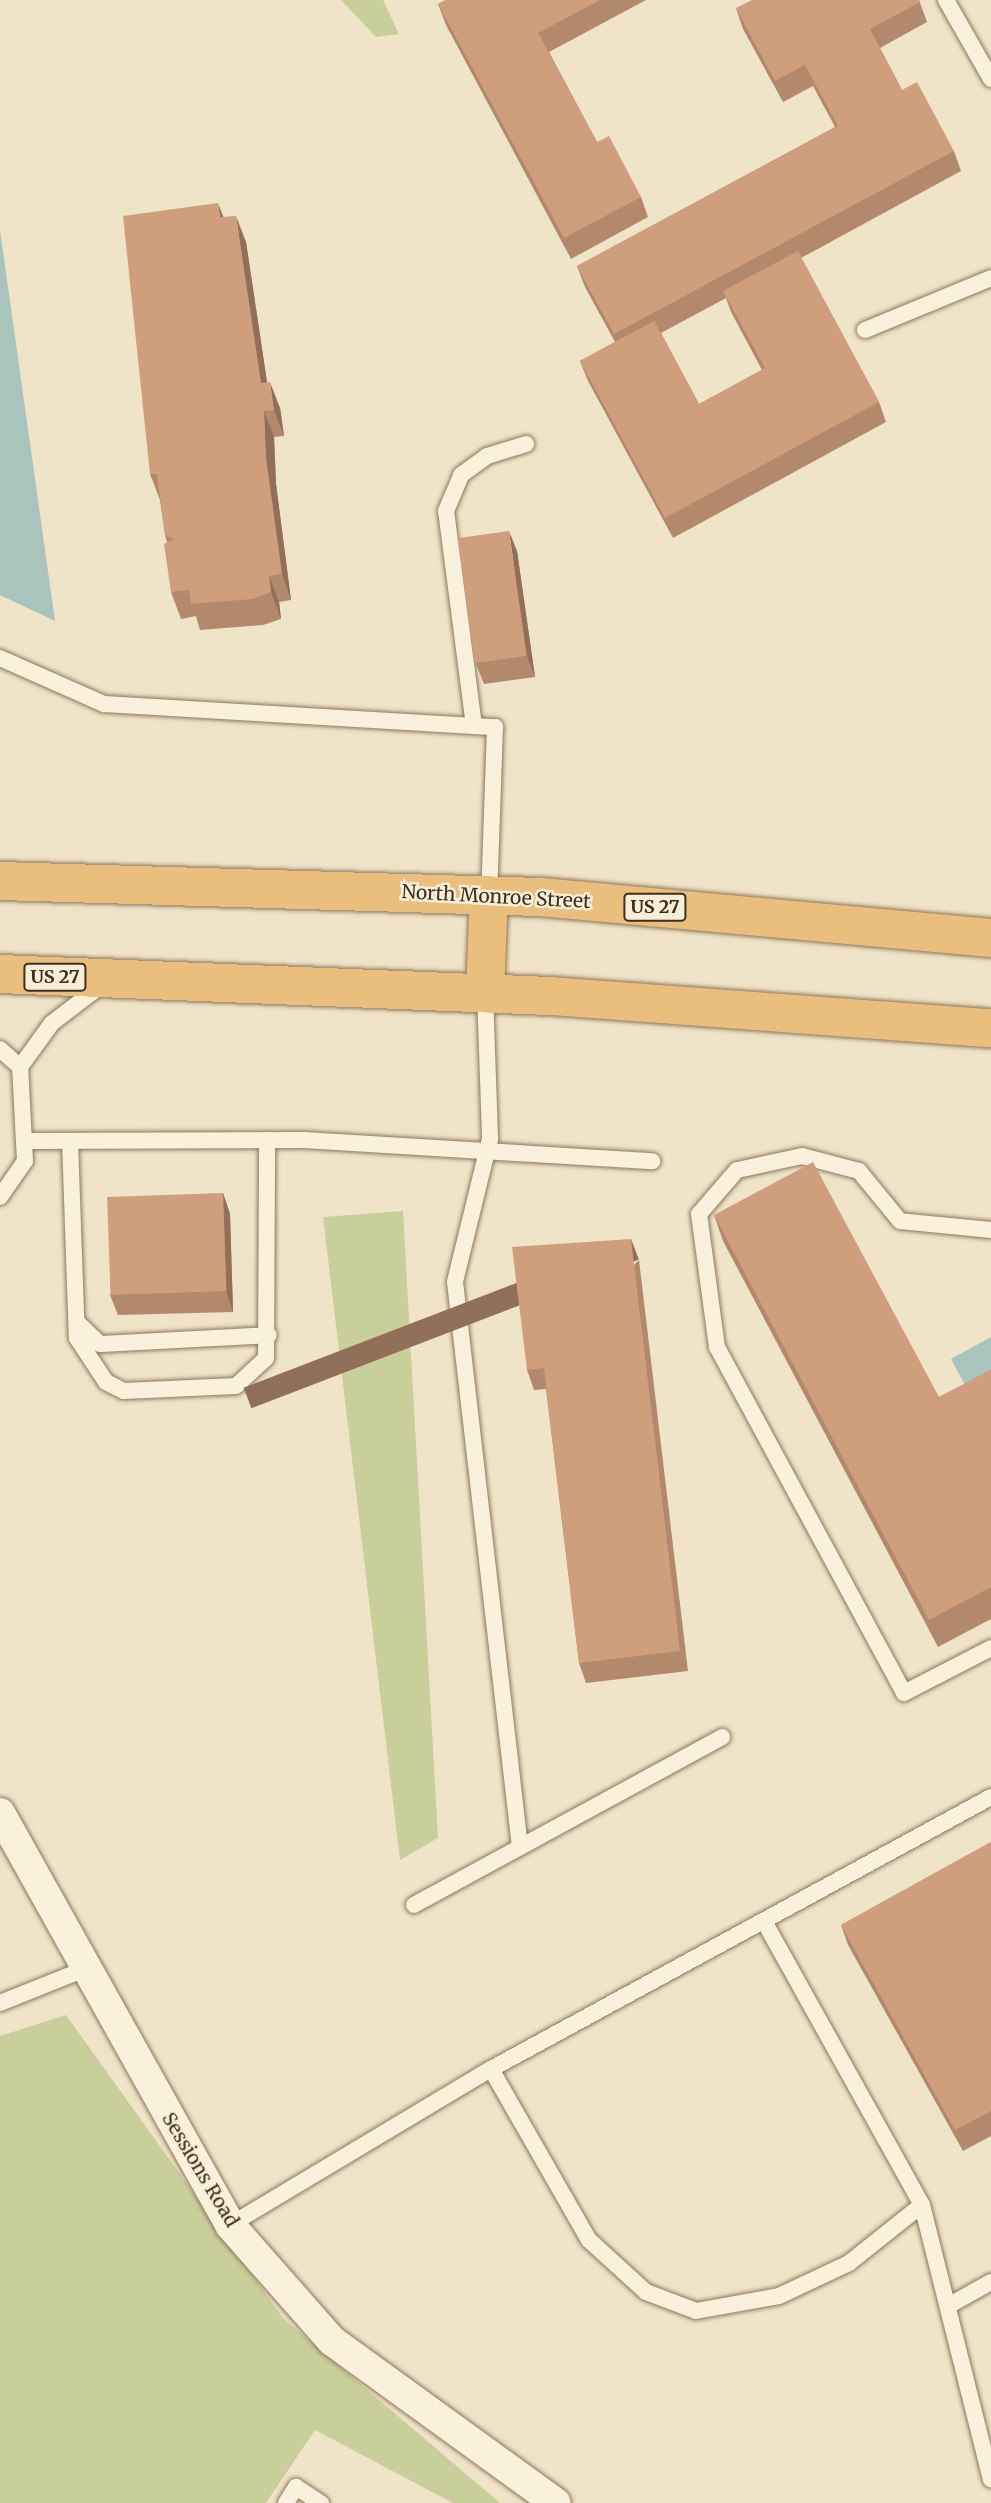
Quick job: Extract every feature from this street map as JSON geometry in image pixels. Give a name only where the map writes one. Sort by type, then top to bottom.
[{"type":"highway","name":"North Monroe Street","points":[[0,881],[489,895],[991,938]]},
{"type":"highway","points":[[485,993],[489,895]]},
{"type":"highway","name":"US 27","points":[[0,974],[485,993],[991,1028]]},
{"type":"street","name":"Sessions Road","points":[[0,1814],[230,2225],[332,2341],[556,2503]]},
{"type":"lane","points":[[946,0],[991,79]]},
{"type":"lane","points":[[864,330],[991,278]]},
{"type":"lane","points":[[474,726],[446,511],[461,475],[487,456],[526,444]]},
{"type":"lane","points":[[0,658],[104,704],[495,727],[489,895]]},
{"type":"lane","points":[[0,1197],[25,1161],[20,1067],[52,1023],[110,979]]},
{"type":"lane","points":[[485,993],[488,1151],[455,1282],[520,1847]]},
{"type":"lane","points":[[0,1049],[20,1067]]},
{"type":"lane","points":[[24,1142],[267,1140],[652,1161]]},
{"type":"lane","points":[[71,1141],[74,1315],[88,1360],[106,1382],[124,1391],[236,1386],[265,1358],[269,1335],[267,1140]]},
{"type":"lane","points":[[991,1230],[900,1221],[859,1171],[802,1156],[737,1170],[699,1214],[717,1347],[904,1693],[991,1647]]},
{"type":"lane","points":[[74,1315],[85,1336],[100,1344],[269,1335]]},
{"type":"lane","points":[[414,1905],[722,1737]]},
{"type":"lane","points":[[230,2225],[491,2069],[991,1797]]},
{"type":"lane","points":[[764,1921],[922,2205],[990,2474]]},
{"type":"lane","points":[[0,2003],[85,1969]]},
{"type":"lane","points":[[491,2069],[589,2240],[646,2292],[696,2311],[779,2296],[849,2263],[922,2205]]},
{"type":"lane","points":[[948,2306],[991,2282]]},
{"type":"lane","points":[[286,2503],[296,2487],[321,2503]]},
{"type":"green space","points":[[341,0],[383,0],[399,34],[376,37]]},
{"type":"green space","points":[[403,1211],[438,1838],[400,1860],[323,1217]]},
{"type":"green space","points":[[66,2015],[283,2318],[500,2503],[453,2503],[315,2430],[266,2503],[0,2503],[0,2036]]},
{"type":"water","points":[[0,230],[55,621],[0,595]]},
{"type":"water","points":[[991,1337],[991,1373],[966,1387],[951,1359]]},
{"type":"building","points":[[446,0],[600,0],[538,33],[597,142],[609,136],[641,197],[564,238],[438,4]]},
{"type":"building","points":[[752,0],[919,0],[920,2],[870,29],[902,90],[917,82],[954,151],[614,334],[577,266],[838,126],[805,65],[775,81],[736,8]]},
{"type":"building","points":[[218,203],[220,217],[236,216],[261,383],[270,382],[274,410],[264,411],[266,458],[282,574],[269,576],[271,592],[253,599],[191,604],[189,590],[171,592],[164,544],[174,539],[165,535],[157,474],[150,474],[123,216]]},
{"type":"building","points":[[798,251],[879,402],[665,518],[580,361],[654,321],[699,404],[765,368],[723,291]]},
{"type":"building","points":[[509,531],[527,656],[475,663],[458,538]]},
{"type":"building","points":[[813,1162],[939,1397],[991,1370],[991,1587],[929,1620],[714,1215]]},
{"type":"building","points":[[223,1193],[226,1291],[110,1295],[107,1197]]},
{"type":"building","points":[[631,1239],[680,1651],[579,1663],[544,1368],[527,1370],[512,1247]]},
{"type":"building","points":[[991,1842],[991,2111],[955,2130],[841,1925]]}]
